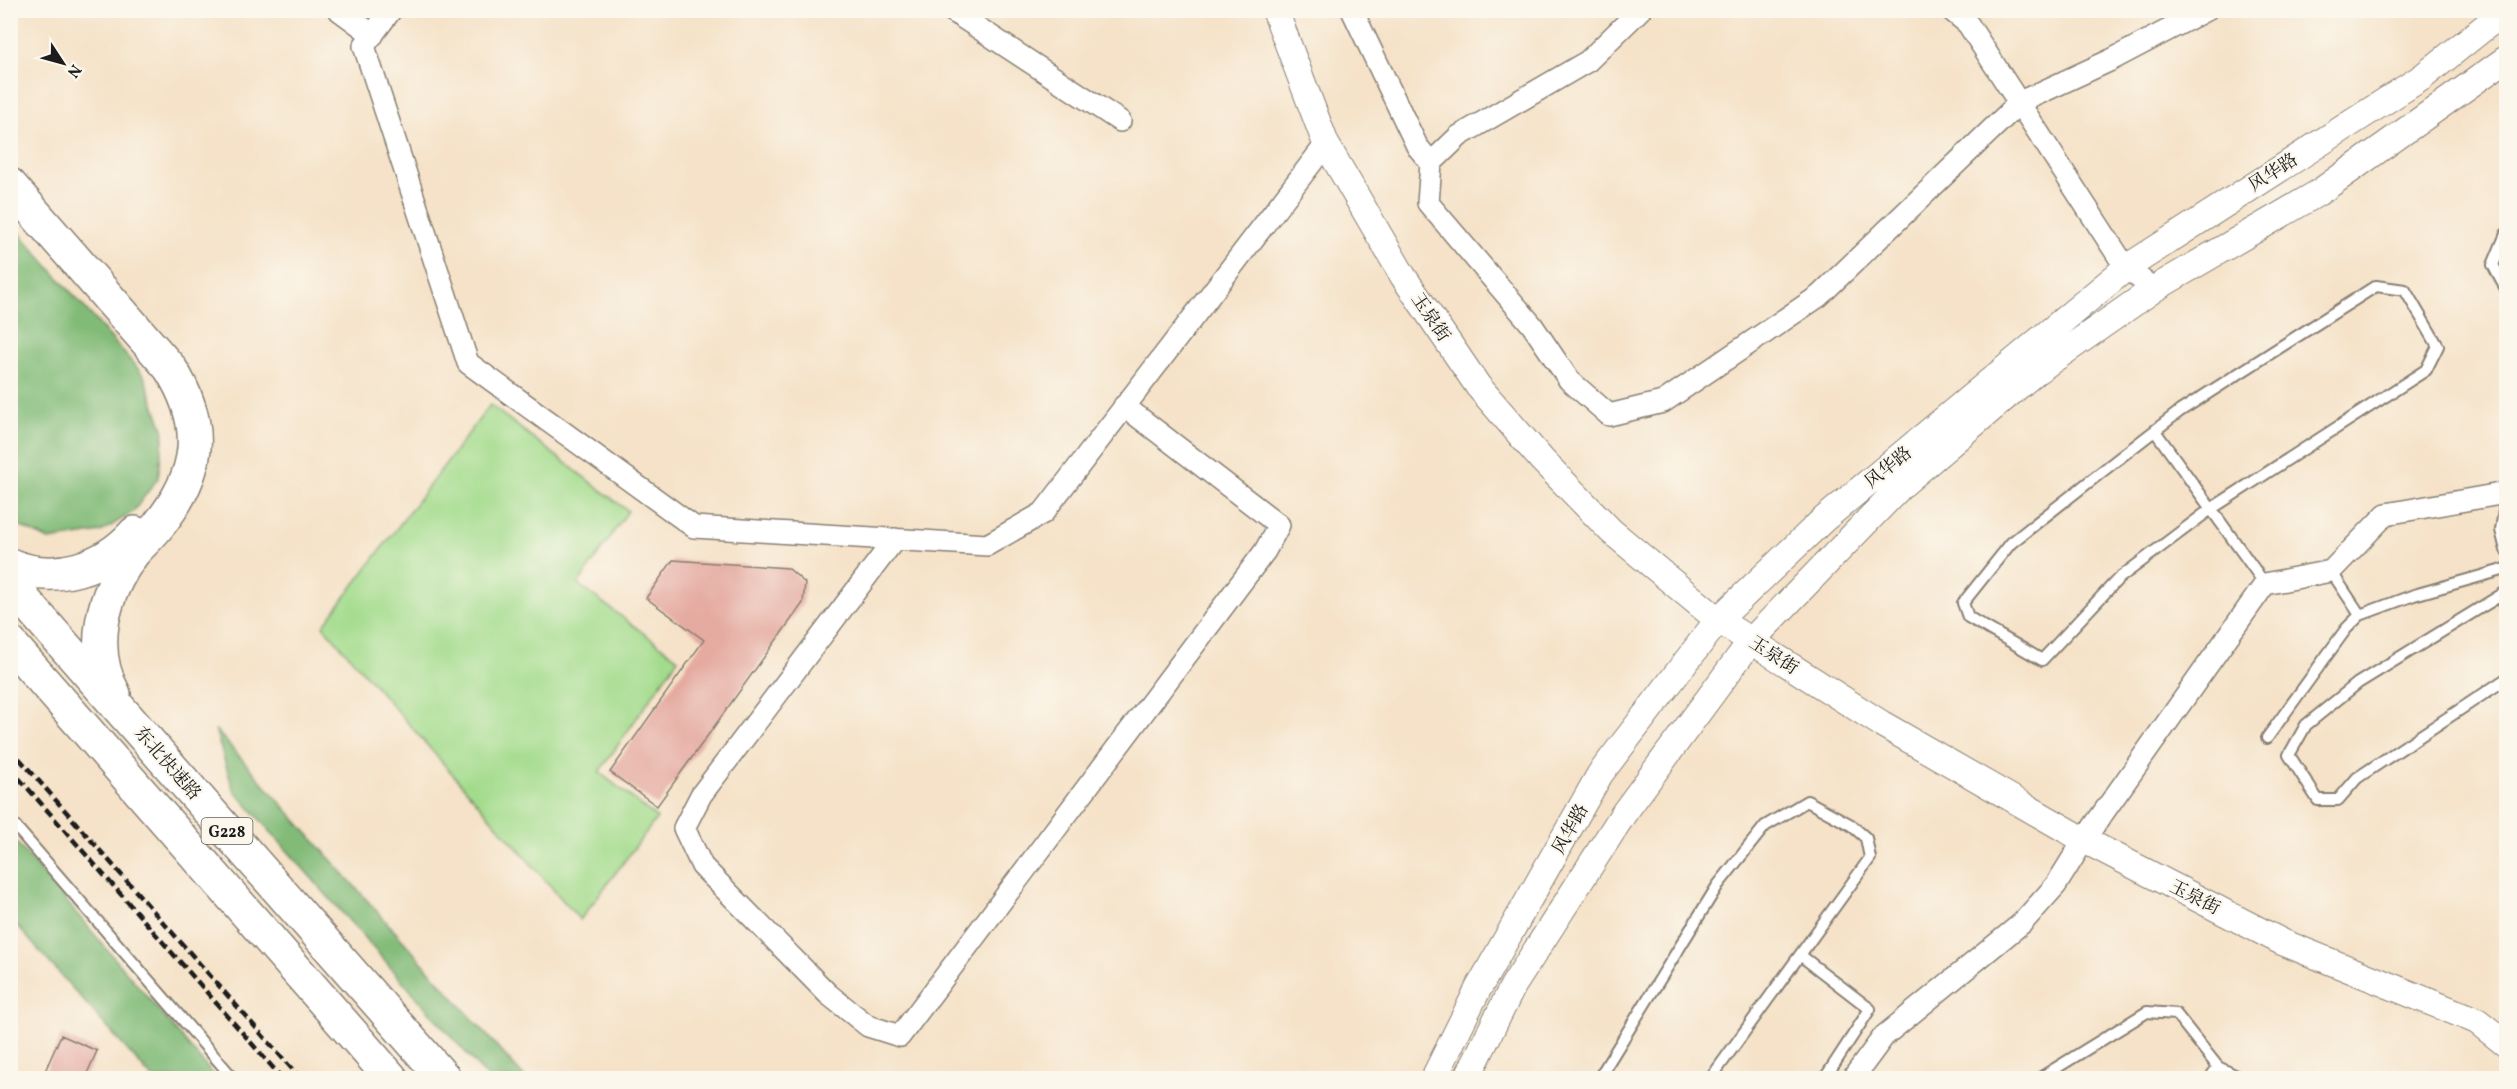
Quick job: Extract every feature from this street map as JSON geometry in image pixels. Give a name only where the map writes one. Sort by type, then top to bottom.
[{"type":"highway","points":[[10,185],[170,368],[184,390],[191,410],[195,434],[194,458],[186,481],[158,526],[134,552],[118,575],[102,619],[100,642],[102,666],[109,686],[129,718]]},
{"type":"highway","points":[[10,213],[152,376],[164,393],[176,432],[170,479],[158,503],[124,545],[105,559],[83,568],[62,572],[39,573],[10,565]]},
{"type":"highway","name":"东北快速路","points":[[10,584],[444,1078]]},
{"type":"highway","name":"G228","points":[[10,643],[391,1078]]},
{"type":"street","points":[[339,10],[373,35]]},
{"type":"street","points":[[391,10],[364,46],[468,363],[694,527],[987,545],[1042,513],[1326,144]]},
{"type":"street","points":[[951,10],[1120,121]]},
{"type":"street","name":"玉泉街","points":[[1275,10],[1326,144],[1403,276],[1478,386],[1542,460],[1611,531],[1718,620],[1882,724],[2084,840],[2282,942],[2477,1021],[2506,1044]]},
{"type":"street","points":[[1352,10],[1417,146],[1431,163]]},
{"type":"street","points":[[1640,10],[1588,61],[1459,136],[1431,163],[1428,203],[1532,326],[1569,380],[1609,415],[1663,402],[1819,296],[2020,102],[2111,60],[2206,10]]},
{"type":"street","points":[[1952,10],[1968,24],[2126,268],[2154,289]]},
{"type":"street","name":"风华路","points":[[1434,1078],[1478,989],[1600,774],[1718,620],[1823,520],[2126,268],[2421,78],[2506,10]]},
{"type":"street","points":[[1467,1078],[1513,986],[1624,813],[1751,641],[1902,485],[2034,373],[2154,289],[2318,193],[2506,59]]},
{"type":"street","points":[[895,539],[701,795],[684,828],[702,866],[828,994],[867,1026],[900,1036],[1266,551],[1279,525],[1124,406]]},
{"type":"street","points":[[1852,1078],[1884,1036],[2022,923],[2056,885],[2084,840],[2265,584],[2331,572],[2386,514],[2506,493]]},
{"type":"lane","points":[[2506,234],[2493,265],[2506,289]]},
{"type":"lane","points":[[2376,286],[2405,290],[2438,345],[2426,370],[2211,508],[2118,579],[2042,660],[1968,617],[1963,603],[2011,543],[2180,411],[2376,286]]},
{"type":"lane","points":[[2155,432],[2265,584]]},
{"type":"lane","points":[[2506,498],[2501,530],[2506,550]]},
{"type":"lane","points":[[2267,738],[2346,629],[2360,615],[2415,595],[2506,569]]},
{"type":"lane","points":[[2331,572],[2360,615]]},
{"type":"lane","points":[[2506,592],[2358,682],[2306,725],[2289,755],[2318,800],[2338,800],[2357,778],[2506,679]]},
{"type":"lane","points":[[1599,1078],[1718,885],[1765,826],[1807,801],[1851,825],[1866,838],[1870,858],[1711,1078]]},
{"type":"lane","points":[[10,820],[233,1078]]},
{"type":"lane","points":[[1800,955],[1870,1009],[1825,1078]]},
{"type":"lane","points":[[2040,1078],[2147,1012],[2176,1014],[2218,1067],[2241,1078]]},
{"type":"lane","points":[[2210,1078],[2218,1067]]},
{"type":"green space","points":[[10,222],[144,376],[164,432],[158,478],[133,512],[101,532],[49,540],[11,522]]},
{"type":"green space","points":[[490,405],[628,511],[578,584],[678,659],[599,772],[657,818],[580,920],[323,626]]},
{"type":"green space","points":[[215,729],[525,1078],[488,1078],[233,789]]},
{"type":"green space","points":[[11,836],[216,1078],[152,1078],[11,919]]},
{"type":"building","points":[[673,560],[788,568],[805,583],[803,603],[657,806],[610,772],[704,640],[646,598]]},
{"type":"building","points":[[61,1035],[97,1051],[85,1078],[42,1078]]},
{"type":"railway","points":[[10,748],[300,1078]]},
{"type":"railway","points":[[10,768],[282,1078]]}]
